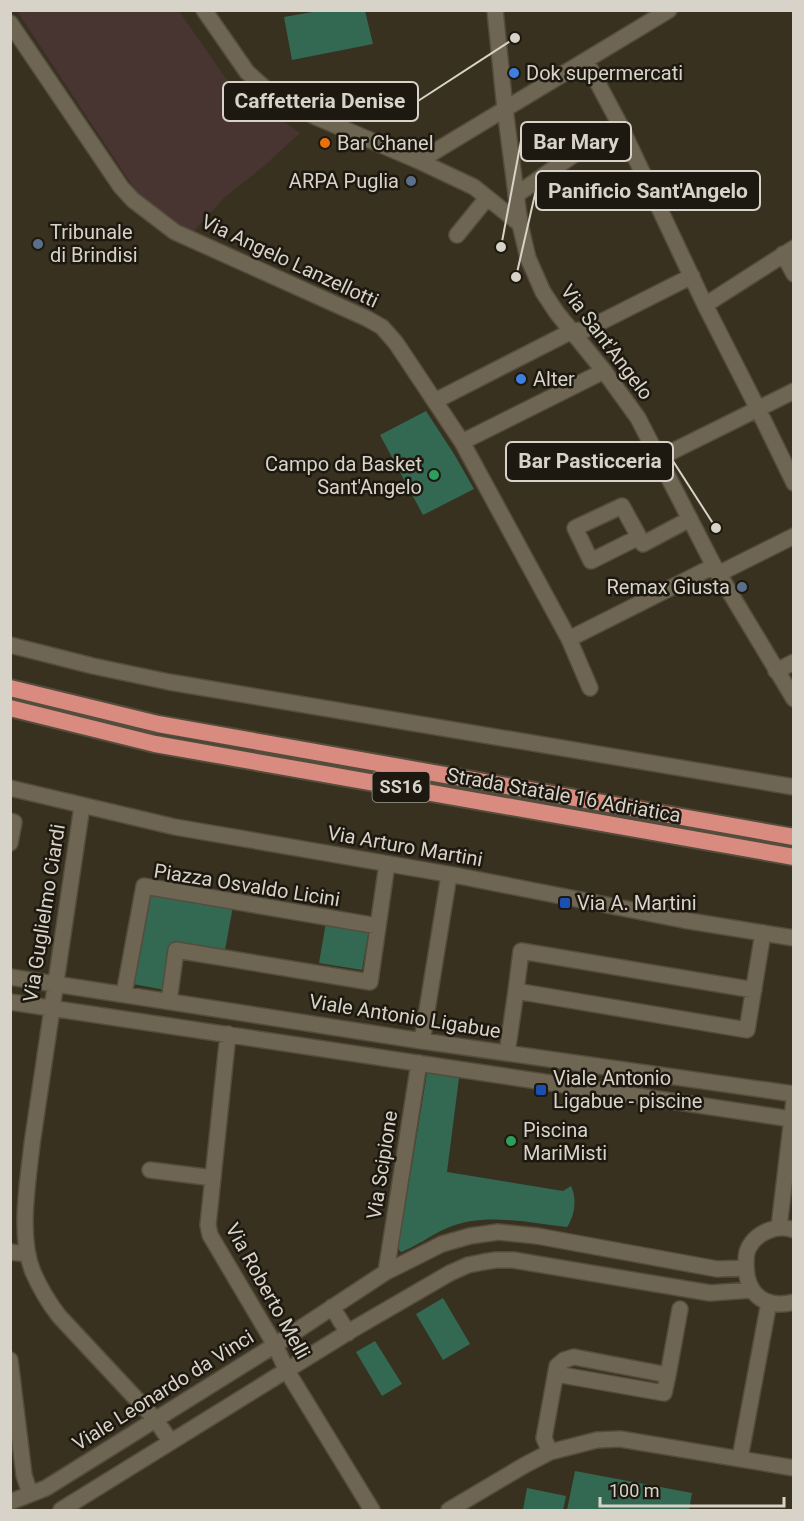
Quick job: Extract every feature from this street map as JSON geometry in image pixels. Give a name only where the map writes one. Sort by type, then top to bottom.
[{"type":"highway","name":"Strada Statale 16 Adriatica","points":[[10,688],[158,723],[794,837]]},
{"type":"highway","name":"Strada Statale 16 Adriatica","points":[[10,708],[155,744],[794,857]]},
{"type":"street","points":[[204,10],[247,72],[268,91],[316,117],[474,187],[520,224]]},
{"type":"street","name":"Via Sant'Angelo","points":[[495,10],[516,195],[528,258],[543,292],[556,313],[604,371],[638,418],[716,570],[794,699]]},
{"type":"street","points":[[419,161],[669,10]]},
{"type":"street","name":"Via Angelo Lanzellotti","points":[[10,22],[121,187],[133,200],[175,231],[382,327],[396,343],[462,442],[569,639],[590,688]]},
{"type":"street","points":[[586,61],[619,123],[705,305],[794,483]]},
{"type":"street","points":[[516,195],[619,123]]},
{"type":"street","points":[[457,235],[487,198]]},
{"type":"street","points":[[705,305],[788,251],[794,274]]},
{"type":"street","points":[[435,400],[572,331],[585,330],[692,276]]},
{"type":"street","points":[[462,442],[604,371]]},
{"type":"street","points":[[658,458],[794,391]]},
{"type":"street","points":[[639,537],[643,544],[690,519]]},
{"type":"street","points":[[569,639],[794,536]]},
{"type":"street","points":[[10,645],[169,682],[794,787]]},
{"type":"street","points":[[776,671],[794,662]]},
{"type":"street","name":"Via Arturo Martini","points":[[10,788],[175,827],[449,875],[683,920],[794,938]]},
{"type":"street","name":"Via Guglielmo Ciardi","points":[[82,806],[32,1144],[26,1204],[28,1254],[33,1272],[59,1316],[156,1419],[171,1442]]},
{"type":"street","points":[[10,821],[14,822],[10,843]]},
{"type":"street","points":[[169,1001],[176,950],[370,982],[387,864]]},
{"type":"street","points":[[422,1041],[449,875]]},
{"type":"street","name":"Piazza Osvaldo Licini","points":[[124,994],[144,886],[378,926]]},
{"type":"street","points":[[516,992],[747,1030],[763,933]]},
{"type":"street","points":[[507,1053],[521,951],[754,990]]},
{"type":"street","name":"Viale Antonio Ligabue","points":[[10,977],[422,1041],[794,1094]]},
{"type":"street","points":[[10,1002],[791,1119]]},
{"type":"street","name":"Via Roberto Melli","points":[[228,1034],[208,1225],[210,1235],[275,1345],[287,1371],[372,1510]]},
{"type":"street","name":"Via Scipione","points":[[386,1272],[419,1063]]},
{"type":"street","points":[[794,1101],[791,1119],[786,1228],[764,1232],[750,1246],[746,1268],[748,1282],[753,1293],[762,1300],[776,1304],[794,1302]]},
{"type":"street","points":[[150,1170],[213,1178]]},
{"type":"street","points":[[10,1202],[26,1204]]},
{"type":"street","name":"Viale Leonardo da Vinci","points":[[10,1502],[46,1488],[275,1345],[386,1272],[442,1244],[470,1236],[498,1232],[537,1236],[717,1269],[746,1268]]},
{"type":"street","points":[[576,1270],[581,1244]]},
{"type":"street","points":[[10,1252],[28,1254]]},
{"type":"street","points":[[46,1488],[59,1510],[348,1333],[450,1273],[468,1265],[496,1260],[513,1260],[710,1293],[752,1290]]},
{"type":"street","points":[[740,1458],[769,1302]]},
{"type":"street","points":[[332,1307],[348,1333]]},
{"type":"street","points":[[550,1452],[543,1438],[556,1374],[664,1393],[680,1308]]},
{"type":"street","points":[[10,1360],[24,1475],[30,1494]]},
{"type":"street","points":[[449,1510],[550,1452],[597,1440],[620,1439],[794,1468]]},
{"type":"shaded area","points":[[17,11],[179,11],[227,80],[300,133],[224,198],[192,233],[138,194]]},
{"type":"green space","points":[[318,11],[365,11],[373,44],[292,60],[284,17]]},
{"type":"green space","name":"Campo da Basket Sant'Angelo","points":[[426,411],[474,489],[423,515],[380,435]]},
{"type":"green space","points":[[149,891],[233,906],[225,950],[174,941],[165,990],[133,984]]},
{"type":"green space","points":[[326,922],[369,929],[362,970],[319,963]]},
{"type":"green space","points":[[427,1073],[459,1078],[447,1172],[563,1191],[571,1186],[574,1207],[567,1227],[507,1220],[461,1223],[407,1250],[401,1252],[399,1250]]},
{"type":"green space","points":[[443,1298],[470,1344],[443,1360],[416,1314]]},
{"type":"green space","points":[[375,1341],[402,1384],[382,1396],[356,1352]]},
{"type":"green space","points":[[575,1471],[692,1493],[689,1510],[567,1510]]},
{"type":"green space","points":[[527,1488],[566,1496],[563,1510],[523,1510]]},
{"type":"place","name":"Caffetteria Denise","points":[[515,38]]},
{"type":"place","name":"Dok supermercati","points":[[514,73]]},
{"type":"place","name":"Bar Chanel","points":[[325,143]]},
{"type":"place","name":"ARPA Puglia","points":[[411,181]]},
{"type":"place","name":"Tribunale di Brindisi","points":[[38,244]]},
{"type":"place","name":"Bar Mary","points":[[501,247]]},
{"type":"place","name":"Panificio Sant'Angelo","points":[[516,277]]},
{"type":"place","name":"Alter","points":[[521,379]]},
{"type":"place","name":"Campo da Basket Sant'Angelo","points":[[434,475]]},
{"type":"place","name":"Bar Pasticceria","points":[[716,528]]},
{"type":"place","name":"Remax Giusta","points":[[742,587]]},
{"type":"place","name":"Via A. Martini","points":[[565,903]]},
{"type":"place","name":"Viale Antonio Ligabue - piscine","points":[[541,1090]]},
{"type":"place","name":"Piscina MariMisti","points":[[511,1141]]}]
